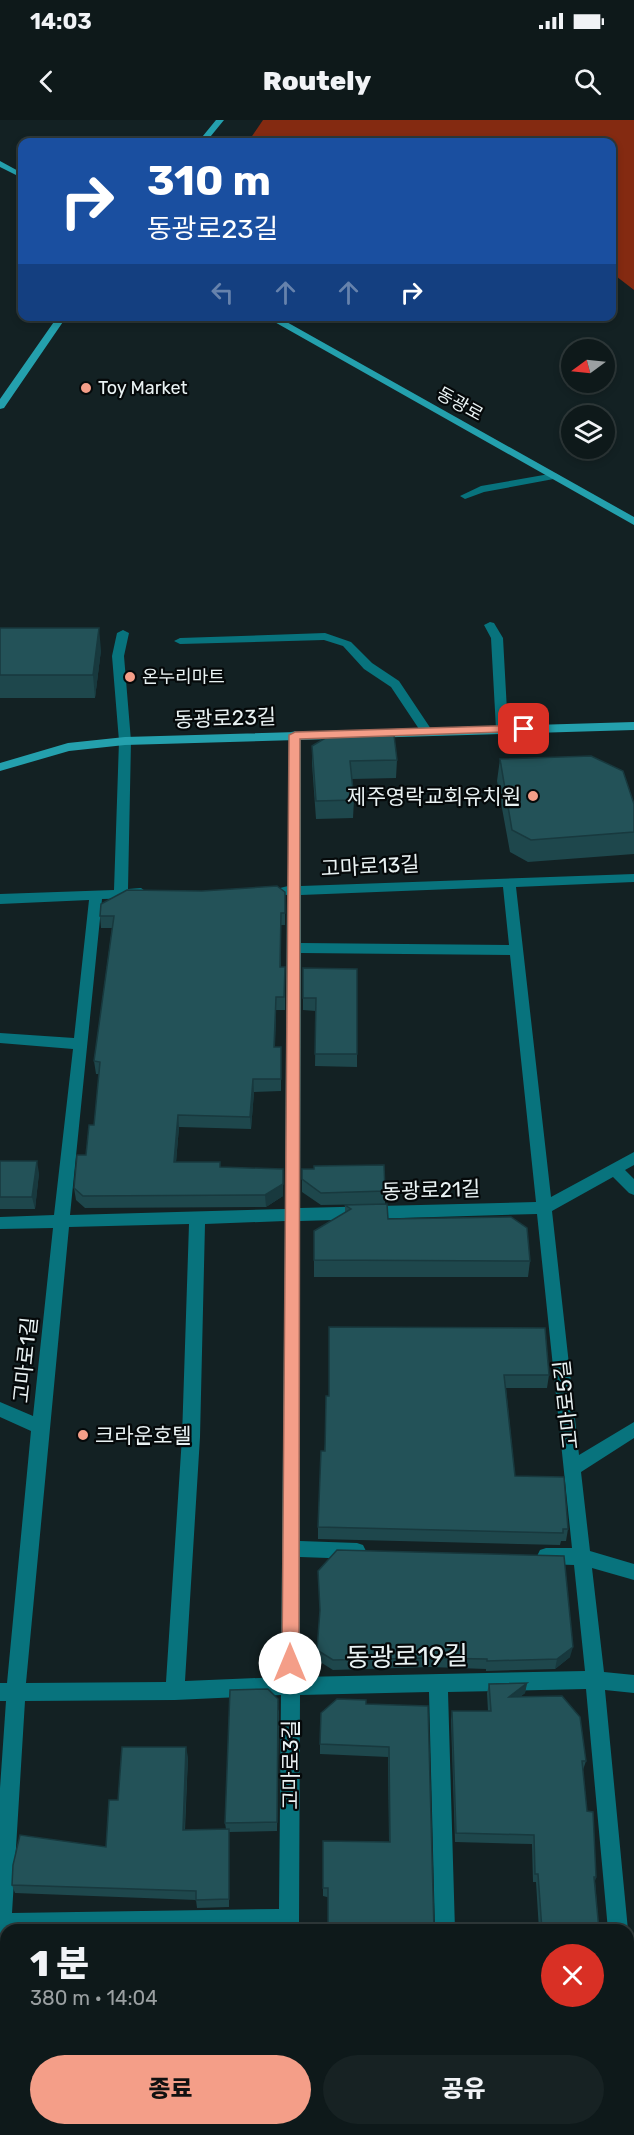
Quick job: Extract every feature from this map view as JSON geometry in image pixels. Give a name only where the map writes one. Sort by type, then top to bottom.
[{"type":"main road","points":[[205,138],[220,120]]},
{"type":"main road","points":[[0,163],[18,174]]},
{"type":"main road","points":[[0,406],[60,321]]},
{"type":"main road","name":"동광로","points":[[277,321],[634,522]]},
{"type":"main road","name":"동광로23길","points":[[0,767],[68,747],[125,741],[634,726]]},
{"type":"street","points":[[465,496],[481,489],[555,476]]},
{"type":"street","points":[[490,625],[497,639],[502,729]]},
{"type":"street","points":[[121,894],[125,741],[118,656],[123,633]]},
{"type":"street","points":[[180,640],[325,636],[347,644],[368,666],[395,684],[427,732]]},
{"type":"street","name":"고마로3길","points":[[289,1924],[295,735]]},
{"type":"street","name":"고마로13길","points":[[271,891],[634,878]]},
{"type":"street","name":"고마로5길","points":[[509,881],[573,1468],[617,1924]]},
{"type":"street","points":[[0,899],[155,893]]},
{"type":"street","name":"고마로1길","points":[[1,1924],[8,1692],[63,1223],[96,894]]},
{"type":"street","points":[[294,948],[517,950]]},
{"type":"street","points":[[0,1038],[81,1044]]},
{"type":"street","name":"동광로21길","points":[[0,1223],[544,1208],[634,1158]]},
{"type":"street","points":[[614,1169],[634,1189]]},
{"type":"street","points":[[175,1691],[191,1437],[197,1219]]},
{"type":"street","points":[[0,1410],[40,1427]]},
{"type":"street","points":[[573,1468],[634,1430]]},
{"type":"street","points":[[291,1549],[372,1551]]},
{"type":"street","points":[[524,1555],[582,1557],[634,1572]]},
{"type":"street","name":"동광로19길","points":[[8,1692],[175,1691],[290,1686],[595,1680],[634,1684]]},
{"type":"street","points":[[438,1683],[445,1924]]},
{"type":"shaded area","points":[[263,120],[634,120],[634,290],[616,276],[616,138],[251,138]]},
{"type":"building","points":[[0,628],[99,628],[93,675],[0,675]]},
{"type":"building","points":[[394,735],[397,760],[350,761],[354,800],[316,801],[312,746],[327,737]]},
{"type":"building","points":[[591,756],[623,771],[634,804],[634,832],[531,840],[512,830],[500,759]]},
{"type":"building","points":[[277,886],[285,892],[285,913],[281,913],[280,967],[285,967],[284,997],[276,997],[274,1047],[281,1047],[281,1079],[253,1079],[250,1117],[178,1115],[174,1162],[220,1162],[220,1167],[283,1169],[283,1184],[265,1195],[83,1196],[74,1188],[77,1155],[86,1155],[89,1125],[94,1125],[100,1062],[94,1061],[114,916],[100,916],[101,904],[127,890],[202,891]]},
{"type":"building","points":[[303,968],[357,969],[357,1054],[315,1054],[316,998],[303,998]]},
{"type":"building","points":[[0,1161],[37,1161],[32,1197],[0,1197]]},
{"type":"building","points":[[384,1165],[385,1191],[321,1193],[302,1179],[302,1169],[314,1169],[314,1166]]},
{"type":"building","points":[[387,1204],[388,1219],[511,1217],[527,1228],[530,1261],[314,1260],[314,1231],[351,1209],[345,1205]]},
{"type":"building","points":[[329,1327],[545,1328],[549,1375],[504,1375],[515,1476],[564,1477],[568,1529],[563,1529],[563,1533],[318,1527],[321,1451],[325,1451],[326,1396],[329,1396]]},
{"type":"building","points":[[337,1550],[564,1556],[573,1647],[557,1659],[333,1660],[317,1650],[320,1610],[318,1571]]},
{"type":"building","points":[[527,1683],[509,1697],[562,1696],[580,1717],[586,1761],[582,1761],[587,1811],[593,1812],[596,1877],[594,1877],[598,1924],[542,1924],[538,1874],[535,1874],[534,1835],[456,1833],[452,1711],[491,1711],[489,1684]]},
{"type":"building","points":[[268,1689],[278,1699],[277,1822],[225,1823],[230,1690]]},
{"type":"building","points":[[337,1699],[366,1700],[366,1704],[428,1706],[434,1924],[328,1924],[328,1888],[323,1888],[323,1841],[390,1842],[389,1747],[320,1744],[321,1713]]},
{"type":"building","points":[[122,1747],[186,1747],[183,1830],[229,1829],[229,1899],[196,1900],[196,1891],[12,1885],[13,1865],[20,1835],[106,1847],[109,1800],[118,1800]]},
{"type":"place","name":"Toy Market","points":[[86,388]]},
{"type":"place","name":"온누리마트","points":[[130,677]]},
{"type":"place","name":"제주영락교회유치원","points":[[533,796]]},
{"type":"place","name":"크라운호텔","points":[[83,1435]]},
{"type":"route","points":[[290,1663],[295,735],[524,729]]}]
